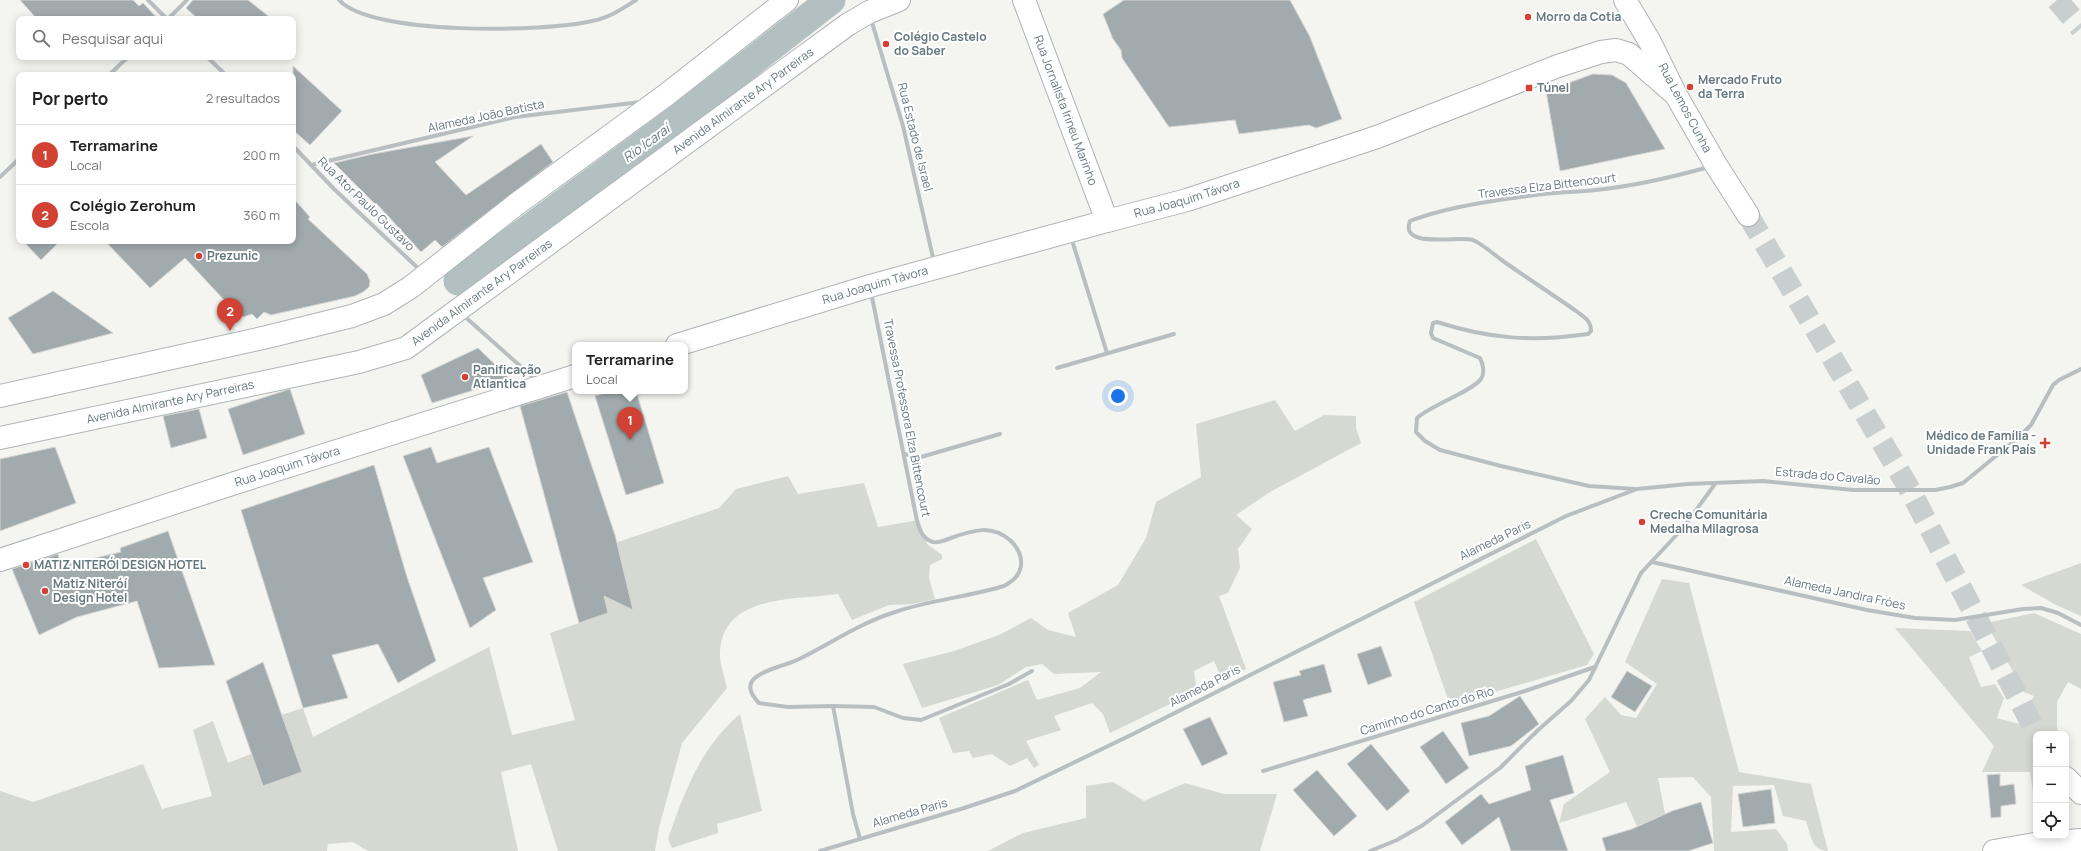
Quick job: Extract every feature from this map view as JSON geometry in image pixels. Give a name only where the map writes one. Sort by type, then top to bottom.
[{"type":"main road","points":[[0,396],[267,337],[352,316],[397,297],[655,98],[787,0]]},
{"type":"main road","name":"Avenida Almirante Ary Parreiras","points":[[0,438],[385,356],[406,348],[835,34],[869,12],[899,0]]},
{"type":"main road","name":"Rua Jornalista Irineu Marinho","points":[[1024,0],[1106,221]]},
{"type":"main road","name":"Rua Lemos Cunha","points":[[1625,0],[1650,42],[1676,96],[1716,165],[1748,215]]},
{"type":"main road","name":"Rua Joaquim Távora","points":[[687,342],[870,286],[1187,200],[1377,137],[1558,66],[1601,52],[1616,50],[1629,54],[1676,96]]},
{"type":"main road","name":"Rua Joaquim Távora","points":[[0,560],[227,486],[572,377]]},
{"type":"main road","points":[[2069,781],[2081,793]]},
{"type":"main road","points":[[1994,851],[2041,843],[2081,840]]},
{"type":"street","points":[[148,0],[164,16]]},
{"type":"street","points":[[170,16],[186,0]]},
{"type":"street","points":[[339,0],[362,14],[407,24],[434,28],[560,26],[593,21],[610,16],[636,0]]},
{"type":"street","name":"Rua Estado de Israel","points":[[869,12],[903,126],[935,268]]},
{"type":"street","points":[[112,72],[125,60]]},
{"type":"street","points":[[210,60],[223,72]]},
{"type":"street","name":"Alameda João Batista","points":[[311,165],[515,117],[655,98]]},
{"type":"street","name":"Rua Ator Paulo Gustavo","points":[[296,149],[334,189],[426,276]]},
{"type":"street","points":[[0,177],[16,163]]},
{"type":"street","name":"Travessa Elza Bittencourt","points":[[1637,489],[1589,486],[1501,466],[1440,450],[1424,441],[1416,432],[1417,418],[1424,412],[1471,387],[1481,379],[1483,372],[1480,358],[1433,338],[1430,333],[1433,323],[1436,322],[1495,337],[1530,338],[1588,334],[1591,331],[1591,325],[1589,321],[1576,311],[1472,240],[1424,240],[1415,237],[1410,232],[1409,225],[1410,221],[1428,214],[1503,200],[1545,194],[1596,190],[1632,184],[1716,165]]},
{"type":"street","points":[[1070,231],[1107,353]]},
{"type":"street","name":"Travessa Professora Elza Bittencourt","points":[[870,286],[917,521],[925,538],[939,542],[975,530],[993,530],[1006,536],[1015,544],[1021,555],[1019,572],[1013,581],[1004,586],[896,611],[871,620],[796,660],[762,673],[752,680],[750,685],[754,698],[760,703],[766,705],[788,707],[874,707],[903,718],[921,720],[1009,684],[1032,671]]},
{"type":"street","points":[[457,310],[543,386]]},
{"type":"street","points":[[1057,368],[1174,334]]},
{"type":"street","name":"Estrada do Cavalão","points":[[1715,484],[1763,481],[1872,490],[1935,490],[1963,483],[2018,438],[2031,425],[2053,385],[2059,380],[2081,369]]},
{"type":"street","points":[[904,454],[921,457],[1000,434]]},
{"type":"street","points":[[1370,851],[1397,840],[1423,825],[1500,768],[1537,731],[1571,701],[1589,680],[1641,573],[1683,528],[1715,484]]},
{"type":"street","name":"Alameda Paris","points":[[820,851],[964,808],[1015,791],[1133,734],[1552,523],[1637,489],[1715,484]]},
{"type":"street","name":"Alameda Jandira Fróes","points":[[1652,562],[1867,610],[1908,616],[1955,620],[2023,609],[2041,608],[2081,625]]},
{"type":"street","name":"Caminho do Canto do Rio","points":[[1263,771],[1517,693],[1595,667]]},
{"type":"street","points":[[833,706],[853,814],[860,838]]},
{"type":"shaded area","points":[[1275,400],[1295,431],[1324,415],[1356,416],[1356,428],[1361,443],[1270,492],[1236,515],[1252,529],[1238,549],[1240,568],[1228,593],[1219,596],[1246,669],[1222,679],[1214,661],[1194,671],[1197,691],[1110,733],[1103,714],[1092,703],[1054,716],[1061,730],[1026,741],[1039,765],[1034,768],[1027,758],[1010,766],[992,754],[973,758],[969,751],[953,753],[939,718],[1028,680],[1037,700],[1080,688],[1101,672],[1054,674],[1042,664],[1026,667],[998,685],[922,708],[903,664],[954,651],[999,635],[1031,618],[1048,630],[1076,637],[1068,613],[1118,585],[1146,538],[1156,502],[1201,477],[1196,424]]},
{"type":"shaded area","points":[[788,476],[798,494],[864,483],[878,527],[919,520],[927,544],[942,555],[942,559],[930,565],[929,578],[935,599],[913,604],[889,605],[852,620],[838,594],[802,597],[764,604],[748,610],[734,619],[724,633],[720,652],[721,665],[727,688],[682,743],[659,828],[655,851],[558,851],[531,764],[501,772],[518,851],[368,851],[353,842],[328,844],[327,851],[0,851],[0,791],[33,802],[143,764],[162,809],[212,796],[193,730],[213,721],[228,763],[269,747],[262,721],[303,708],[313,737],[489,647],[512,735],[575,720],[550,633],[608,613],[604,596],[615,543],[719,508],[736,489]]},
{"type":"shaded area","points":[[1536,539],[1594,654],[1587,665],[1450,705],[1414,602]]},
{"type":"shaded area","points":[[2081,563],[2081,616],[2056,605],[2021,585]]},
{"type":"shaded area","points":[[1662,579],[1689,583],[1739,772],[1811,784],[1828,851],[1818,848],[1812,841],[1806,821],[1783,816],[1774,785],[1733,786],[1731,832],[1776,829],[1787,844],[1788,851],[1714,851],[1711,797],[1693,777],[1658,778],[1665,814],[1637,826],[1626,802],[1559,823],[1564,804],[1610,772],[1585,719],[1605,697],[1621,715],[1636,718],[1657,684],[1625,662]]},
{"type":"shaded area","points":[[2034,613],[2081,634],[2081,689],[2068,682],[2057,702],[2058,731],[2033,731],[2033,792],[2030,772],[1982,772],[1994,746],[1895,628],[1970,631],[1982,651],[1969,657],[1981,687],[1995,684],[2004,698],[1997,718],[2019,724],[2034,696],[2024,692],[1986,623]]},
{"type":"shaded area","points":[[740,714],[762,811],[717,824],[718,833],[672,848],[668,839],[695,771],[714,741]]},
{"type":"shaded area","points":[[1113,782],[1144,801],[1185,783],[1224,794],[1277,794],[1260,851],[988,851],[1023,833],[1086,818],[1086,786]]},
{"type":"building","points":[[20,0],[133,0],[139,6],[143,3],[155,16],[34,16]]},
{"type":"building","points":[[193,0],[248,0],[268,16],[195,16],[186,8]]},
{"type":"building","points":[[1124,0],[1290,0],[1310,37],[1342,119],[1316,128],[1309,125],[1239,134],[1235,120],[1169,127],[1122,58],[1121,50],[1113,39],[1103,14]]},
{"type":"building","points":[[293,66],[342,111],[310,145],[296,133],[296,72],[293,72]]},
{"type":"building","points":[[1593,74],[1612,75],[1626,83],[1665,149],[1560,171],[1546,91]]},
{"type":"building","points":[[473,136],[435,162],[466,195],[541,144],[553,162],[442,247],[435,240],[421,252],[376,203],[375,204],[334,163],[373,154]]},
{"type":"building","points":[[296,201],[310,217],[308,219],[367,274],[370,281],[369,287],[355,296],[271,315],[264,312],[257,319],[252,314],[243,317],[240,312],[231,311],[224,305],[226,302],[185,258],[150,288],[108,244],[296,244]]},
{"type":"building","points":[[26,244],[57,244],[41,260]]},
{"type":"building","points":[[53,291],[113,333],[33,354],[8,318]]},
{"type":"building","name":"Panificação Atlantica","points":[[478,348],[510,379],[432,403],[421,375]]},
{"type":"building","points":[[290,389],[305,434],[243,455],[228,409]]},
{"type":"building","points":[[567,392],[615,535],[633,610],[604,596],[608,613],[579,623],[520,406]]},
{"type":"building","points":[[602,394],[637,394],[664,483],[626,495],[595,396]]},
{"type":"building","points":[[199,409],[207,438],[171,448],[163,416]]},
{"type":"building","points":[[55,447],[76,503],[0,531],[0,459]]},
{"type":"building","points":[[431,447],[437,463],[489,447],[533,562],[483,578],[496,610],[470,628],[403,456]]},
{"type":"building","points":[[374,465],[407,577],[436,661],[398,683],[378,644],[332,655],[348,698],[303,708],[241,510]]},
{"type":"building","points":[[168,531],[215,665],[159,668],[137,601],[77,617],[39,635],[12,569],[58,554],[61,566],[121,552],[120,548]]},
{"type":"building","points":[[1381,646],[1392,676],[1368,685],[1357,654]]},
{"type":"building","points":[[263,662],[302,772],[263,786],[226,681]]},
{"type":"building","points":[[1324,664],[1332,692],[1303,700],[1308,716],[1284,722],[1273,682],[1301,675],[1299,671]]},
{"type":"building","points":[[1627,671],[1652,686],[1635,712],[1611,697]]},
{"type":"building","points":[[1520,696],[1539,724],[1511,746],[1469,756],[1461,723],[1489,716]]},
{"type":"building","points":[[1210,717],[1228,754],[1202,766],[1183,729]]},
{"type":"building","points":[[1443,731],[1469,768],[1446,784],[1420,747]]},
{"type":"building","points":[[1371,744],[1410,791],[1387,811],[1347,764]]},
{"type":"building","points":[[1563,755],[1574,793],[1550,800],[1568,851],[1511,851],[1499,817],[1462,845],[1445,822],[1481,794],[1489,804],[1531,790],[1525,766]]},
{"type":"building","points":[[1317,770],[1357,816],[1334,836],[1293,790]]},
{"type":"building","points":[[2000,774],[2000,786],[2014,784],[2016,804],[2001,806],[2001,817],[1991,818],[1987,775]]},
{"type":"building","points":[[1771,789],[1775,823],[1743,827],[1738,794]]},
{"type":"building","points":[[1701,802],[1713,843],[1688,851],[1606,851],[1602,838],[1632,829],[1672,811]]},
{"type":"waterway","name":"Rio Icaraí","points":[[458,281],[678,119],[831,0]]},
{"type":"tunnel","points":[[2057,0],[2081,28]]},
{"type":"tunnel","points":[[1748,215],[1910,490],[2035,731]]},
{"type":"place","name":"Morro da Cotia","points":[[1528,17]]},
{"type":"place","name":"Colégio Castelo do Saber","points":[[886,44]]},
{"type":"place","name":"Mercado Fruto da Terra","points":[[1690,87]]},
{"type":"place","name":"Túnel","points":[[1529,88]]},
{"type":"place","name":"Prezunic","points":[[199,256]]},
{"type":"place","name":"Colégio Zerohum","points":[[230,331]]},
{"type":"place","name":"Panificação Atlantica","points":[[465,377]]},
{"type":"place","name":"Terramarine","points":[[630,440]]},
{"type":"place","name":"Médico de Família - Unidade Frank País","points":[[2045,443]]},
{"type":"place","name":"Creche Comunitária Medalha Milagrosa","points":[[1642,522]]},
{"type":"place","name":"MATIZ NITERÓI DESIGN HOTEL","points":[[26,565]]},
{"type":"place","name":"Matiz Niteróí Design Hotel","points":[[45,591]]}]
